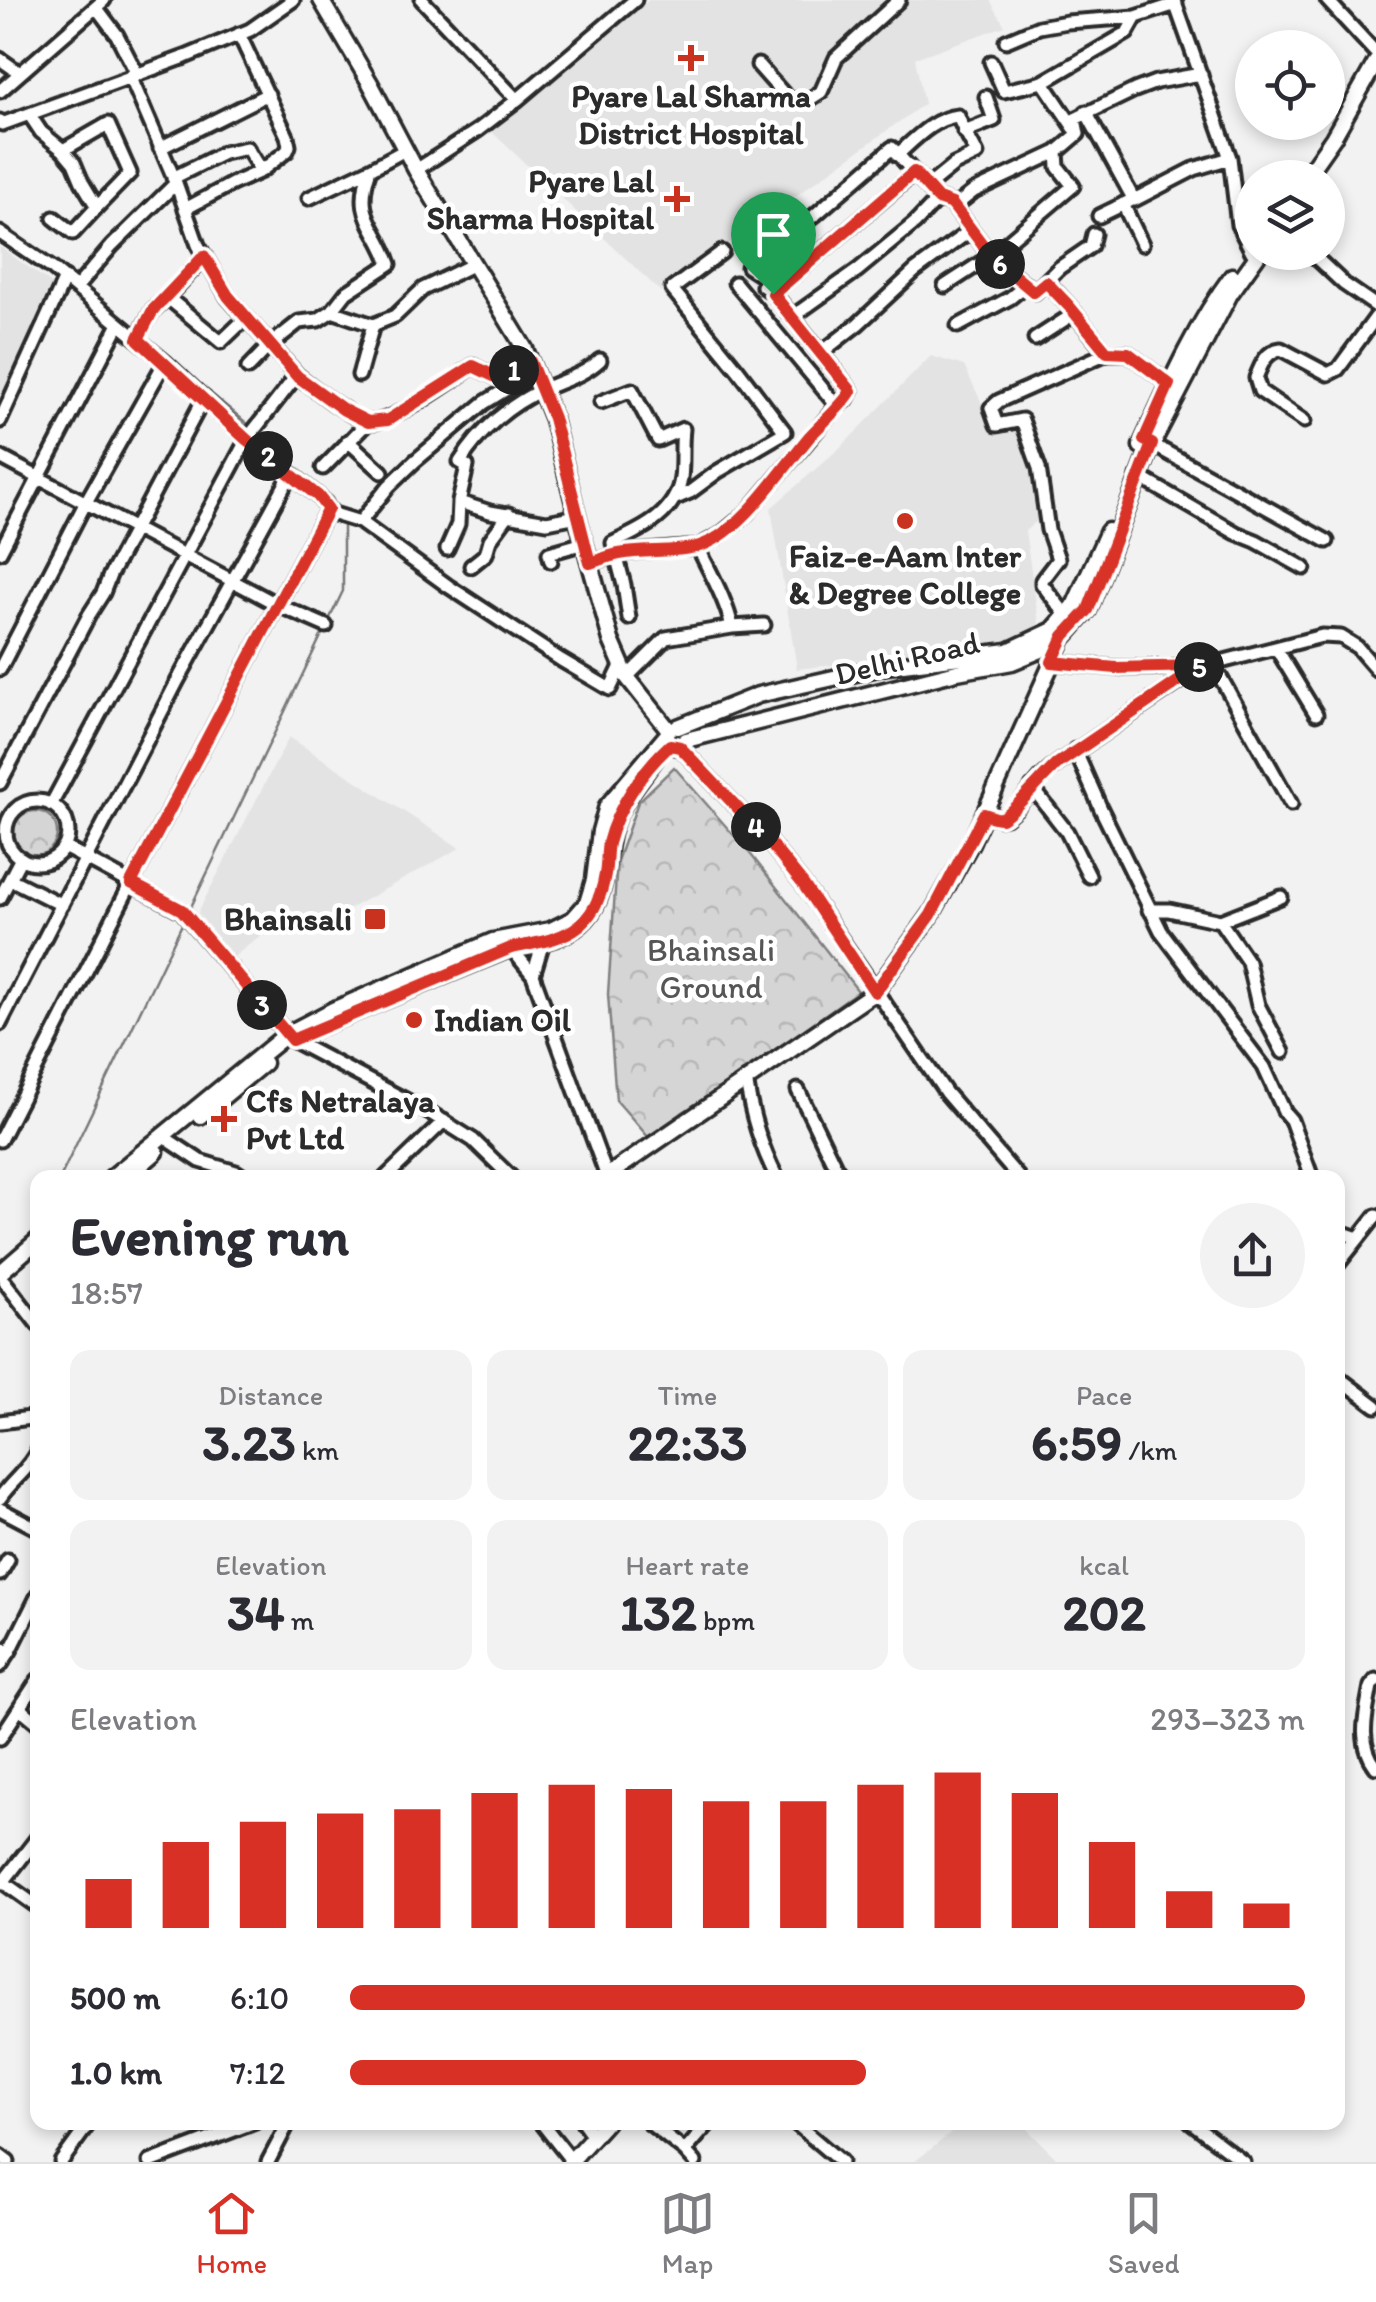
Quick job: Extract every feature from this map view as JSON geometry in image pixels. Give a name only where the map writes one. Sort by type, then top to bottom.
[{"type":"main road","points":[[321,0],[532,366],[553,418],[611,640],[625,671],[675,738]]},
{"type":"main road","points":[[1319,160],[1376,62]]},
{"type":"main road","points":[[1320,160],[1376,79]]},
{"type":"main road","name":"Delhi Road","points":[[675,738],[1012,662],[1041,650],[1088,610],[1169,384],[1244,270]]},
{"type":"main road","name":"Delhi Road","points":[[1148,442],[1205,330]]},
{"type":"main road","points":[[615,1170],[875,992],[931,915],[984,814],[1052,662],[1066,615],[1097,558],[1148,442]]},
{"type":"main road","points":[[121,1170],[289,1037],[510,943],[543,937],[573,919],[587,902],[594,880],[596,850],[608,806],[675,738],[758,694],[887,666],[1008,651],[1059,633]]},
{"type":"main road","points":[[135,1170],[289,1037]]},
{"type":"main road","points":[[1,1276],[30,1248]]},
{"type":"main road","points":[[1,1276],[30,1258]]},
{"type":"main road","points":[[570,2161],[599,2130]]},
{"type":"street","points":[[0,122],[186,57],[250,30],[292,0]]},
{"type":"street","points":[[422,0],[517,100]]},
{"type":"street","points":[[416,170],[517,100],[635,0]]},
{"type":"street","points":[[758,65],[789,100],[810,99],[820,92],[836,58],[898,0]]},
{"type":"street","points":[[1327,0],[1376,53]]},
{"type":"street","points":[[1006,41],[1066,22],[1136,17],[1175,2],[1230,158],[1235,200]]},
{"type":"street","points":[[0,91],[100,4],[117,35],[204,256],[228,296],[297,376],[344,410],[368,422],[388,420],[473,366],[498,378],[532,366]]},
{"type":"street","points":[[991,62],[1004,91],[1044,82],[1126,32],[1136,17]]},
{"type":"street","points":[[185,209],[261,172],[287,152],[289,146],[239,34]]},
{"type":"street","points":[[0,59],[20,73]]},
{"type":"street","points":[[1078,134],[1075,119],[1086,112],[1145,86],[1201,74]]},
{"type":"street","points":[[1044,82],[1078,134]]},
{"type":"street","points":[[160,148],[268,94]]},
{"type":"street","points":[[964,132],[994,120],[986,97]]},
{"type":"street","points":[[1086,112],[1129,202],[1142,244]]},
{"type":"street","points":[[29,114],[41,132],[64,150],[97,207]]},
{"type":"street","points":[[898,154],[946,118],[958,116],[976,154],[927,187]]},
{"type":"street","points":[[54,218],[73,233],[130,172],[108,124],[64,150]]},
{"type":"street","points":[[954,207],[974,191],[1056,152],[1078,134]]},
{"type":"street","points":[[78,284],[174,181],[223,153],[247,148],[261,172]]},
{"type":"street","points":[[590,563],[615,555],[698,547],[720,536],[748,513],[846,400],[851,391],[764,286],[764,278],[748,267],[892,148],[938,199],[954,207],[991,256],[1034,292],[1091,246],[1094,234]]},
{"type":"street","points":[[309,198],[405,150]]},
{"type":"street","points":[[945,286],[991,256],[1072,186],[1058,167],[1056,152]]},
{"type":"street","points":[[1099,216],[1194,170],[1230,158]]},
{"type":"street","points":[[248,368],[299,322],[318,320],[332,311],[346,293],[390,264],[364,212],[363,189],[370,170]]},
{"type":"street","points":[[773,294],[914,172]]},
{"type":"street","points":[[792,318],[858,270],[938,199]]},
{"type":"street","points":[[822,354],[915,271],[971,230]]},
{"type":"street","points":[[0,234],[78,284],[246,439],[318,496],[331,511],[356,520],[448,586],[610,689],[625,671],[666,638],[764,624]]},
{"type":"street","points":[[676,498],[784,432],[672,289],[722,252]]},
{"type":"street","points":[[138,339],[153,310],[204,256]]},
{"type":"street","points":[[332,311],[372,325],[395,316],[423,290],[474,264]]},
{"type":"street","points":[[1329,270],[1376,306]]},
{"type":"street","points":[[0,421],[65,278]]},
{"type":"street","points":[[1046,282],[1107,352]]},
{"type":"street","points":[[735,283],[837,406]]},
{"type":"street","points":[[958,326],[1026,285]]},
{"type":"street","points":[[167,298],[221,342],[246,318]]},
{"type":"street","points":[[1035,339],[1075,312]]},
{"type":"street","points":[[1304,421],[1260,391],[1256,378],[1261,364],[1281,349],[1332,374],[1376,317]]},
{"type":"street","points":[[0,552],[119,324]]},
{"type":"street","points":[[359,375],[372,325]]},
{"type":"street","points":[[1066,615],[1042,584],[1058,560],[1048,530],[1039,468],[1022,420],[997,426],[991,408],[999,400],[1107,352],[1128,353],[1169,384]]},
{"type":"street","points":[[447,549],[458,524],[458,502],[467,466],[460,462],[471,445],[510,408],[590,370],[600,360]]},
{"type":"street","points":[[0,668],[86,502],[165,362]]},
{"type":"street","points":[[356,520],[415,461],[532,366]]},
{"type":"street","points":[[51,805],[246,439],[297,376]]},
{"type":"street","points":[[601,402],[632,390],[658,440],[683,429],[682,476],[676,498],[661,516],[613,543],[629,618]]},
{"type":"street","points":[[0,782],[204,398]]},
{"type":"street","points":[[323,468],[368,422]]},
{"type":"street","points":[[348,441],[382,472]]},
{"type":"street","points":[[1148,442],[1328,541]]},
{"type":"street","points":[[0,457],[326,626]]},
{"type":"street","points":[[0,1024],[178,680],[292,474]]},
{"type":"street","points":[[1138,476],[1304,568]]},
{"type":"street","points":[[458,502],[547,522],[577,516]]},
{"type":"street","points":[[0,1140],[131,883],[331,511]]},
{"type":"street","points":[[470,566],[486,554],[490,540],[509,514]]},
{"type":"street","points":[[551,561],[549,553],[584,543]]},
{"type":"street","points":[[698,547],[727,604],[732,627]]},
{"type":"street","points":[[1052,662],[1116,668],[1207,665],[1322,636],[1341,637],[1376,669]]},
{"type":"street","points":[[1276,648],[1316,714]]},
{"type":"street","points":[[984,814],[1006,816],[1075,750],[1207,665]]},
{"type":"street","points":[[1207,665],[1291,804]]},
{"type":"street","points":[[675,738],[803,884],[946,1093],[1012,1170]]},
{"type":"street","points":[[1075,750],[1149,910],[1264,1066],[1291,1120],[1309,1170]]},
{"type":"street","points":[[1032,788],[1068,832],[1089,876]]},
{"type":"street","points":[[27,803],[51,805],[66,824],[64,847],[44,862],[20,858],[7,841],[4,817],[27,803]]},
{"type":"street","points":[[64,847],[185,915],[289,1037],[444,1122],[473,1140],[504,1170]]},
{"type":"street","points":[[0,898],[20,858]]},
{"type":"street","points":[[10,879],[62,905]]},
{"type":"street","points":[[1149,910],[1169,910],[1220,921],[1281,897]]},
{"type":"street","points":[[1220,921],[1248,962],[1258,1005],[1283,1052]]},
{"type":"street","points":[[534,975],[543,937]]},
{"type":"street","points":[[510,943],[534,975],[604,1170]]},
{"type":"street","points":[[746,1080],[755,1128],[772,1170]]},
{"type":"street","points":[[798,1090],[839,1170]]},
{"type":"street","points":[[393,1170],[444,1122]]},
{"type":"street","points":[[170,1140],[200,1161],[229,1170]]},
{"type":"street","points":[[1345,1255],[1376,1216]]},
{"type":"street","points":[[1345,1234],[1358,1238]]},
{"type":"street","points":[[1,1276],[30,1314]]},
{"type":"street","points":[[1345,1382],[1376,1406]]},
{"type":"street","points":[[0,1422],[30,1418]]},
{"type":"street","points":[[30,1467],[12,1481],[0,1508],[30,1525]]},
{"type":"street","points":[[0,1574],[8,1560]]},
{"type":"street","points":[[0,1666],[5,1649],[30,1608]]},
{"type":"street","points":[[1376,1680],[1371,1686],[1363,1734],[1376,1767]]},
{"type":"street","points":[[0,1738],[30,1692]]},
{"type":"street","points":[[20,1708],[30,1716]]},
{"type":"street","points":[[30,1847],[2,1881],[30,1902]]},
{"type":"street","points":[[60,2162],[84,2130]]},
{"type":"street","points":[[150,2162],[234,2130]]},
{"type":"street","points":[[268,2162],[285,2130]]},
{"type":"street","points":[[547,2130],[570,2161]]},
{"type":"street","points":[[588,2130],[593,2136]]},
{"type":"street","points":[[658,2130],[696,2162]]},
{"type":"street","points":[[686,2151],[703,2130]]},
{"type":"street","points":[[803,2130],[841,2162]]},
{"type":"street","points":[[1201,2130],[1243,2162]]},
{"type":"street","points":[[0,2156],[8,2162]]},
{"type":"shaded area","name":"Pyare Lal Sharma Hospital","points":[[649,0],[990,0],[1005,26],[915,58],[924,104],[661,292],[492,132]]},
{"type":"shaded area","points":[[0,247],[52,284],[0,404]]},
{"type":"shaded area","name":"Faiz-e-Aam Inter & Degree College","points":[[931,356],[964,366],[995,430],[1020,423],[1048,512],[1025,531],[1039,623],[1026,636],[979,648],[797,669],[771,508],[842,446]]},
{"type":"shaded area","points":[[289,737],[460,848],[305,933],[286,915],[231,959],[195,918]]},
{"type":"shaded area","points":[[955,2130],[1028,2130],[1060,2162],[914,2162]]},
{"type":"green space","name":"Bhainsali Ground","points":[[674,767],[752,856],[858,991],[650,1139],[616,1100],[608,994],[617,861],[638,802]]},
{"type":"green space","points":[[35,811],[50,818],[57,833],[50,848],[35,855],[20,848],[13,833],[20,818]]},
{"type":"waterway","points":[[0,226],[62,269]]},
{"type":"waterway","points":[[145,338],[250,426]]},
{"type":"waterway","points":[[256,432],[332,498],[339,512]]},
{"type":"waterway","points":[[328,622],[343,591],[343,524]]},
{"type":"waterway","points":[[189,911],[324,630]]},
{"type":"waterway","points":[[64,1170],[183,922]]},
{"type":"place","name":"Pyare Lal Sharma District Hospital","points":[[691,58]]},
{"type":"place","name":"Pyare Lal Sharma Hospital","points":[[677,199]]},
{"type":"place","name":"Faiz-e-Aam Inter & Degree College","points":[[905,521]]},
{"type":"place","name":"Bhainsali","points":[[375,919]]},
{"type":"place","name":"Indian Oil","points":[[414,1020]]},
{"type":"place","name":"Cfs Netralaya Pvt Ltd","points":[[224,1119]]},
{"type":"route","points":[[914,172],[938,199],[952,204],[991,256],[1034,292],[1046,282],[1107,352],[1128,353],[1169,384],[1144,440],[1152,444],[1088,610],[1064,636],[1052,662],[1116,668],[1201,666],[1075,750],[1042,777],[1006,816],[984,814],[931,915],[875,992],[803,884],[765,837],[680,747],[670,745],[616,816],[600,896],[594,912],[579,928],[544,942],[511,948],[292,1040],[182,910],[131,883],[328,509],[318,496],[246,439],[138,339],[153,310],[204,256],[228,296],[297,376],[368,422],[388,420],[473,366],[498,378],[530,361],[553,418],[590,563],[621,554],[698,547],[720,536],[748,513],[807,440],[846,400],[851,391],[773,294],[914,172]]}]
